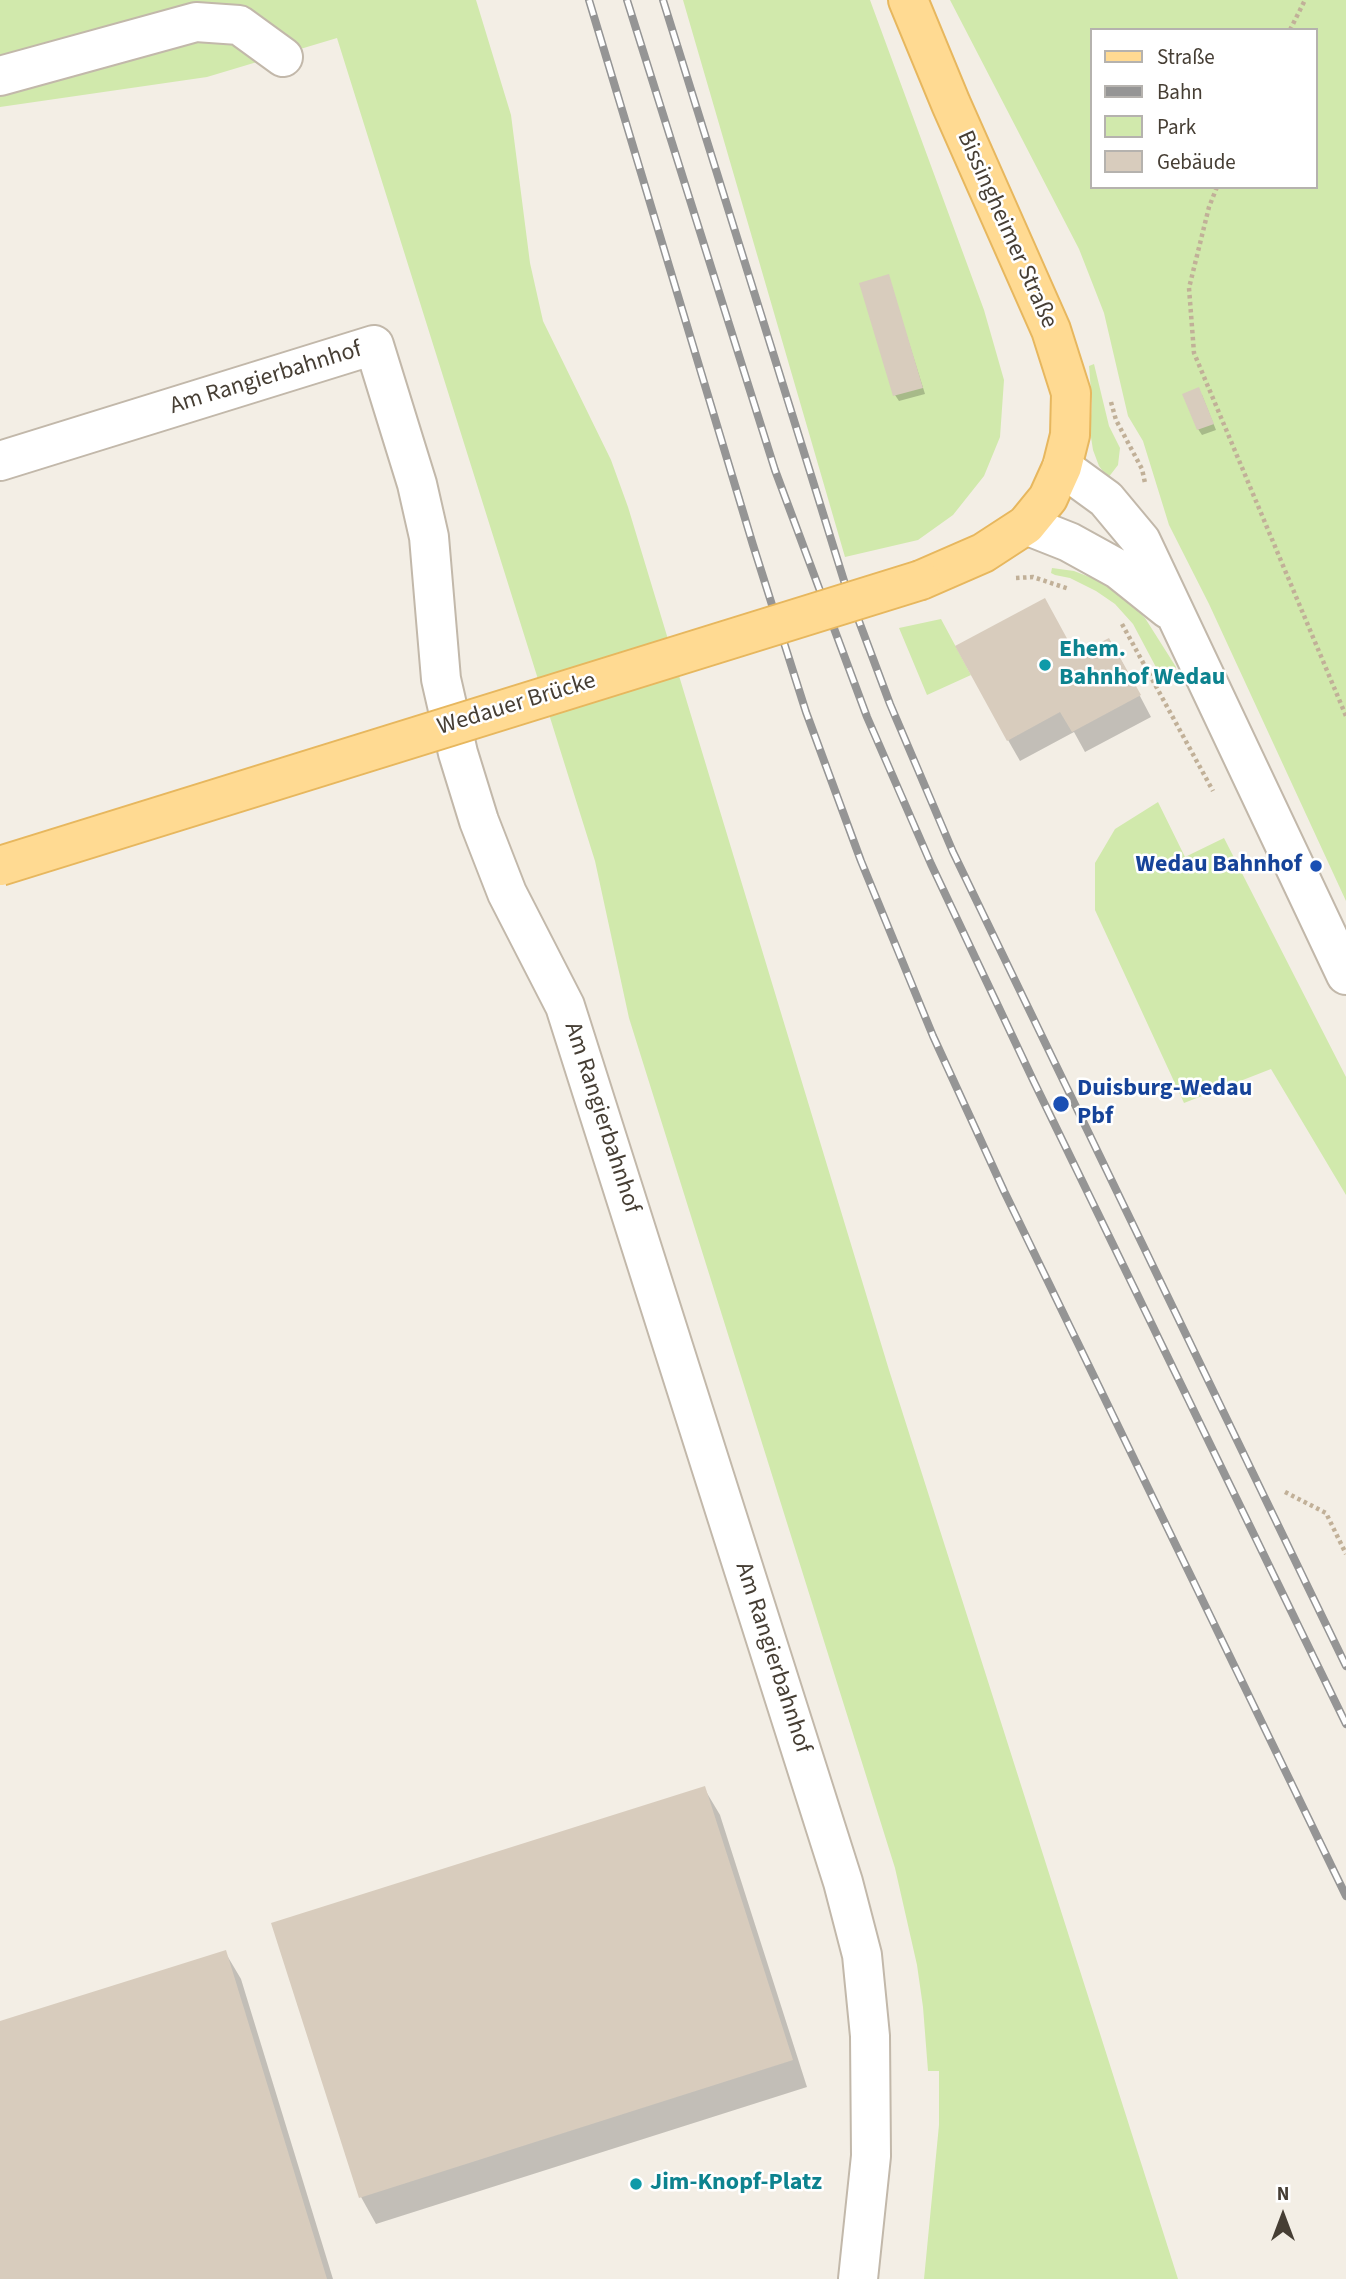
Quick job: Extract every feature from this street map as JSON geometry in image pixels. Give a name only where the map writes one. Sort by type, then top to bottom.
[{"type":"main road","name":"Bissingheimer Straße","points":[[908,0],[1051,330],[1071,393],[1070,435],[1062,467],[1048,498],[1026,525]]},
{"type":"main road","name":"Wedauer Brücke","points":[[0,866],[921,580],[983,553],[1026,525]]},
{"type":"street","points":[[0,76],[196,22],[239,25],[283,57]]},
{"type":"street","name":"Am Rangierbahnhof","points":[[0,461],[374,345],[417,484],[429,537],[441,679],[458,753],[479,821],[507,893],[565,1006],[839,1869],[862,1955],[870,2036],[871,2155],[858,2279]]},
{"type":"street","points":[[1062,467],[1106,499],[1141,541],[1346,975]]},
{"type":"street","points":[[1026,525],[1069,542],[1118,569],[1180,620]]},
{"type":"path","points":[[1291,28],[1305,0]]},
{"type":"path","points":[[1216,189],[1209,207],[1189,288],[1194,353],[1346,716]]},
{"type":"path","points":[[1009,578],[1033,577],[1072,590]]},
{"type":"path","points":[[1112,616],[1122,623],[1220,803]]},
{"type":"path","points":[[1284,1492],[1326,1513],[1346,1554]]},
{"type":"green space","points":[[0,0],[476,0],[511,115],[530,263],[543,321],[611,460],[628,507],[889,1370],[1178,2279],[924,2279],[939,2125],[939,2071],[928,2071],[917,1965],[895,1868],[629,1018],[595,861],[337,38],[207,77],[0,107]]},
{"type":"green space","points":[[683,0],[870,0],[984,310],[1004,380],[1000,437],[984,476],[953,515],[918,540],[845,557]]},
{"type":"green space","points":[[950,0],[1346,0],[1346,901],[1209,604],[1169,525],[1143,441],[1128,416],[1104,313],[1079,249]]},
{"type":"green space","points":[[1094,364],[1109,426],[1120,448],[1118,465],[1108,478],[1099,466],[1090,431],[1092,403],[1089,366]]},
{"type":"green space","points":[[1052,568],[1074,571],[1100,581],[1124,596],[1145,618],[1176,667],[1166,686],[1133,624],[1115,604],[1070,578],[1051,573]]},
{"type":"green space","points":[[941,619],[971,675],[927,695],[899,628]]},
{"type":"green space","points":[[1158,802],[1185,857],[1224,838],[1346,1077],[1346,1195],[1271,1069],[1184,1103],[1095,910],[1095,863],[1115,829]]},
{"type":"building","points":[[889,274],[923,388],[893,396],[859,283]]},
{"type":"building","points":[[1199,387],[1214,424],[1197,430],[1182,394]]},
{"type":"building","name":"Ehem. Bahnhof Wedau","points":[[1045,598],[1076,655],[1109,638],[1141,695],[1072,732],[1060,712],[1007,741],[955,646]]},
{"type":"building","points":[[705,1786],[793,2060],[359,2198],[271,1923]]},
{"type":"building","points":[[226,1950],[327,2279],[0,2279],[0,2021]]},
{"type":"railway","points":[[589,0],[753,545],[806,712],[861,861],[933,1036],[1004,1191],[1346,1896]]},
{"type":"railway","points":[[627,0],[775,470],[867,717],[931,864],[1034,1082],[1346,1724]]},
{"type":"railway","points":[[663,0],[845,584],[890,704],[953,852],[1346,1666]]},
{"type":"place","name":"Ehem. Bahnhof Wedau","points":[[1045,665]]},
{"type":"place","name":"Wedau Bahnhof","points":[[1316,866]]},
{"type":"place","name":"Duisburg-Wedau Pbf","points":[[1061,1104]]},
{"type":"place","name":"Jim-Knopf-Platz","points":[[636,2184]]}]
